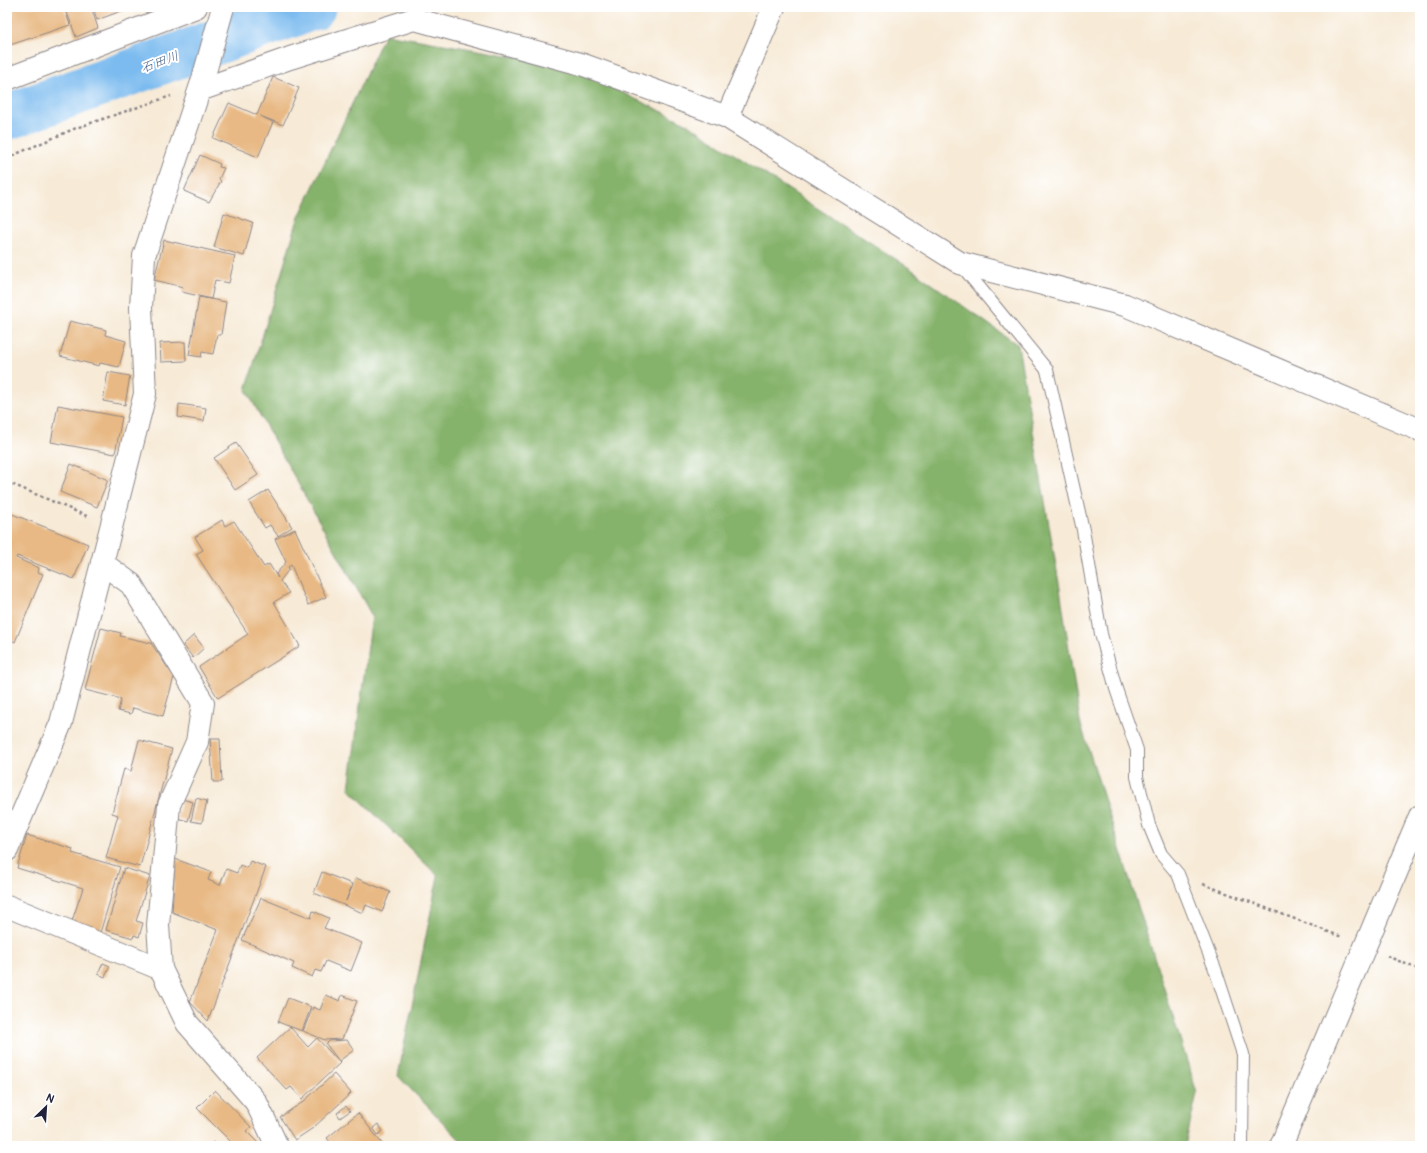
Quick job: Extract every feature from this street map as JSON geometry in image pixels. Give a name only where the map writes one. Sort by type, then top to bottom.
[{"type":"street","points":[[7,79],[196,7]]},
{"type":"street","points":[[727,117],[774,7]]},
{"type":"street","points":[[7,850],[61,723],[145,394],[141,308],[144,256],[202,85],[222,13]]},
{"type":"street","points":[[202,85],[414,19],[581,64],[727,117],[960,263],[1125,305],[1420,430]]},
{"type":"street","points":[[102,563],[131,584],[203,702],[197,742],[169,805],[158,925],[161,969],[187,1023],[256,1102],[277,1146]]},
{"type":"street","points":[[1281,1146],[1420,816]]},
{"type":"street","points":[[7,906],[161,969]]},
{"type":"lane","points":[[960,263],[1047,370],[1083,530],[1101,634],[1116,689],[1137,750],[1137,777],[1149,824],[1161,854],[1178,874],[1215,969],[1243,1054],[1242,1146]]},
{"type":"path","points":[[7,158],[76,128],[202,85]]},
{"type":"path","points":[[7,482],[111,527]]},
{"type":"path","points":[[1178,874],[1365,946],[1420,970]]},
{"type":"green space","points":[[385,34],[564,65],[686,123],[911,269],[1018,345],[1060,589],[1080,722],[1197,1093],[1185,1146],[466,1146],[398,1076],[438,876],[349,789],[372,616],[246,390],[298,219]]},
{"type":"building","points":[[7,7],[64,7],[70,25],[7,46]]},
{"type":"building","points":[[65,7],[91,7],[98,28],[76,37]]},
{"type":"building","points":[[93,7],[132,7],[97,20]]},
{"type":"building","points":[[273,77],[299,88],[283,125],[260,116],[273,122],[258,157],[213,138],[229,103],[257,115]]},
{"type":"building","points":[[200,155],[220,164],[219,167],[224,168],[219,179],[221,181],[209,202],[184,191]]},
{"type":"building","points":[[224,213],[253,223],[244,256],[214,247]]},
{"type":"building","points":[[164,240],[235,256],[229,283],[215,280],[211,299],[182,292],[183,287],[154,280]]},
{"type":"building","points":[[199,297],[226,302],[221,335],[217,335],[213,354],[202,352],[201,357],[189,355]]},
{"type":"building","points":[[70,321],[106,330],[105,335],[126,341],[119,367],[100,363],[99,366],[60,356]]},
{"type":"building","points":[[185,342],[186,361],[161,362],[160,343]]},
{"type":"building","points":[[108,372],[130,376],[125,405],[103,401]]},
{"type":"building","points":[[179,404],[206,408],[204,421],[178,417]]},
{"type":"building","points":[[58,405],[122,417],[115,454],[51,442]]},
{"type":"building","points":[[236,443],[258,475],[235,490],[214,458]]},
{"type":"building","points":[[71,464],[108,480],[97,507],[60,492]]},
{"type":"building","points":[[268,490],[292,527],[278,536],[270,525],[265,528],[249,502]]},
{"type":"building","points":[[7,512],[88,544],[74,579],[17,556],[16,558],[39,568],[38,572],[43,574],[15,642],[9,639],[7,644]]},
{"type":"building","points":[[222,520],[225,526],[234,521],[264,567],[269,564],[278,578],[276,574],[286,562],[275,539],[295,529],[326,597],[308,605],[291,565],[288,567],[289,569],[280,581],[289,593],[274,602],[300,646],[218,698],[199,667],[248,634],[196,554],[203,550],[195,537]]},
{"type":"building","points":[[101,628],[121,633],[120,636],[151,643],[174,677],[163,716],[133,708],[131,714],[118,711],[121,699],[85,690]]},
{"type":"building","points":[[194,635],[204,648],[193,658],[183,645]]},
{"type":"building","points":[[210,739],[220,739],[222,782],[213,782]]},
{"type":"building","points":[[139,740],[172,749],[140,867],[106,858],[118,815],[112,813],[124,769],[131,771]]},
{"type":"building","points":[[196,798],[207,801],[202,823],[191,821]]},
{"type":"building","points":[[182,799],[193,802],[188,821],[177,818]]},
{"type":"building","points":[[27,835],[73,849],[72,853],[120,867],[100,933],[71,924],[83,888],[17,868]]},
{"type":"building","points":[[175,859],[211,872],[208,880],[220,885],[226,869],[237,873],[240,865],[247,868],[250,861],[266,867],[208,1021],[190,1002],[218,930],[172,912]]},
{"type":"building","points":[[124,868],[150,876],[136,921],[143,923],[139,937],[134,935],[133,938],[106,930]]},
{"type":"building","points":[[322,872],[352,884],[346,901],[356,878],[390,892],[382,912],[366,905],[363,913],[314,893]]},
{"type":"building","points":[[261,898],[311,918],[313,911],[329,918],[324,928],[362,943],[351,971],[326,961],[321,972],[315,970],[312,977],[292,968],[294,963],[242,940]]},
{"type":"building","points":[[103,963],[110,966],[105,977],[98,974]]},
{"type":"building","points":[[326,995],[340,1001],[342,995],[357,1001],[342,1039],[325,1040],[303,1031],[313,1007],[320,1010]]},
{"type":"building","points":[[288,998],[311,1007],[302,1031],[278,1022]]},
{"type":"building","points":[[290,1027],[308,1047],[317,1038],[340,1063],[302,1099],[291,1087],[287,1090],[257,1058]]},
{"type":"building","points":[[347,1040],[354,1050],[339,1061],[326,1044],[329,1041]]},
{"type":"building","points":[[334,1074],[351,1093],[313,1128],[295,1140],[280,1117],[303,1102]]},
{"type":"building","points":[[215,1090],[251,1127],[246,1131],[261,1146],[230,1146],[232,1143],[197,1108]]},
{"type":"building","points":[[346,1106],[350,1111],[340,1118],[337,1113]]},
{"type":"building","points":[[358,1113],[384,1146],[333,1146],[327,1138]]},
{"type":"building","points":[[378,1124],[383,1131],[378,1135],[373,1128]]},
{"type":"building","points":[[213,1142],[218,1146],[210,1146]]},
{"type":"waterway","name":"石田川","points":[[7,117],[313,7]]}]
